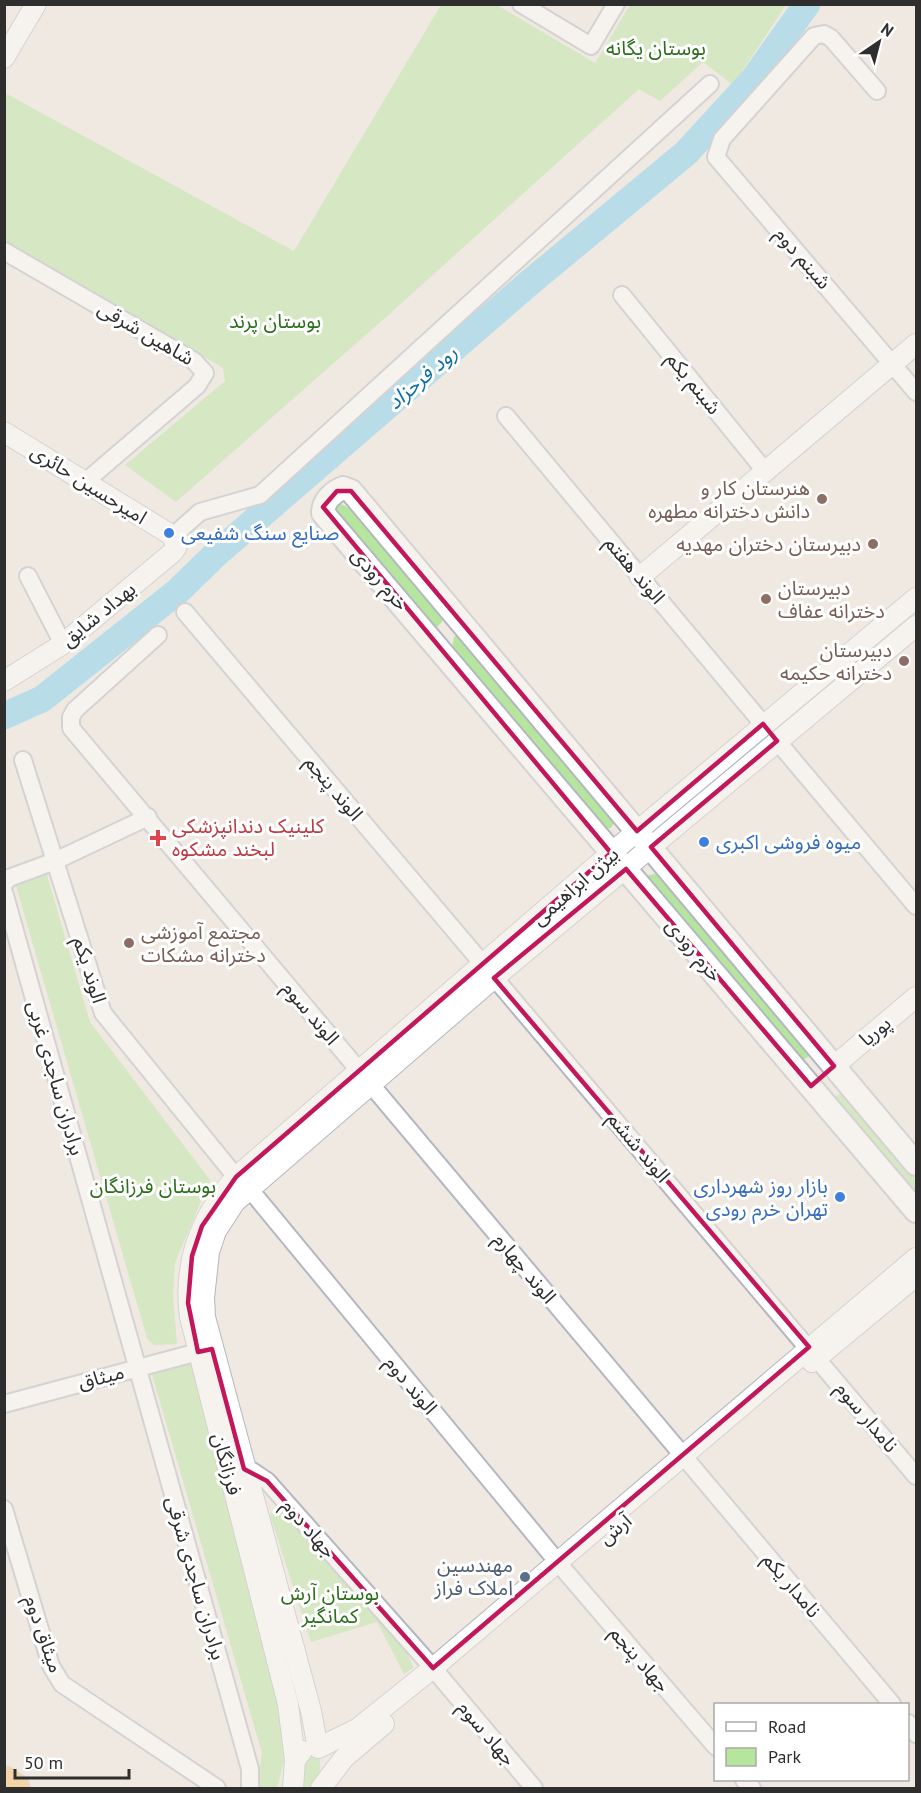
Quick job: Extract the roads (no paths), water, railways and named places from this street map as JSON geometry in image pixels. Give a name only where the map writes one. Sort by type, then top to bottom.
[{"type":"highway","points":[[4,1780],[16,1788]]},
{"type":"main road","name":"خرم رودی","points":[[916,1164],[351,491],[343,488],[331,496],[323,507],[323,513],[916,1211]]},
{"type":"main road","points":[[433,641],[459,619]]},
{"type":"main road","points":[[810,1086],[834,1066]]},
{"type":"street","points":[[6,51],[36,4]]},
{"type":"street","points":[[521,4],[591,46],[616,4]]},
{"type":"street","name":"شبنم دوم","points":[[878,92],[831,38],[824,34],[814,36],[722,139],[715,152],[719,161],[916,392]]},
{"type":"street","points":[[173,536],[200,512],[260,495],[710,84]]},
{"type":"street","name":"شاهین شرقی","points":[[4,251],[194,361],[205,373],[197,386],[86,482]]},
{"type":"street","name":"شبنم یکم","points":[[622,295],[765,471]]},
{"type":"street","points":[[640,577],[916,344]]},
{"type":"street","name":"الوند هفتم","points":[[506,416],[763,724]]},
{"type":"street","name":"امیرحسین حائری","points":[[4,432],[173,536]]},
{"type":"street","name":"بهداد شایق","points":[[4,681],[63,644],[173,552],[176,548],[173,536]]},
{"type":"street","points":[[28,576],[63,644]]},
{"type":"street","name":"بیژن ابراهیمی","points":[[247,1189],[364,1078],[644,839],[763,724],[916,598]]},
{"type":"street","name":"الوند پنجم","points":[[185,612],[489,971]]},
{"type":"street","points":[[896,615],[914,634]]},
{"type":"street","name":"بیژن ابراهیمی","points":[[644,839],[777,741],[914,634]]},
{"type":"street","name":"الوند سوم","points":[[158,635],[75,710],[71,717],[71,728],[148,817],[364,1078]]},
{"type":"street","points":[[763,724],[916,906]]},
{"type":"street","name":"الوند یکم","points":[[23,760],[103,1013],[247,1189]]},
{"type":"street","points":[[4,884],[9,878],[56,861],[148,817]]},
{"type":"street","name":"برادران ساجدی غربی","points":[[4,892],[137,1368]]},
{"type":"street","name":"الوند ششم","points":[[489,971],[813,1352]]},
{"type":"street","name":"پوریا","points":[[834,1066],[916,997]]},
{"type":"street","name":"الوند چهارم","points":[[364,1078],[687,1460]]},
{"type":"street","name":"فرزانگان","points":[[247,1189],[225,1215],[216,1231],[209,1252],[204,1298],[205,1351],[237,1471],[311,1711],[318,1748],[324,1759],[321,1788]]},
{"type":"street","name":"الوند دوم","points":[[247,1189],[561,1567]]},
{"type":"street","name":"آرش","points":[[321,1788],[345,1758],[436,1672],[813,1352],[916,1257]]},
{"type":"street","name":"آرش","points":[[813,1352],[916,1276]]},
{"type":"street","name":"میثاق","points":[[4,1404],[205,1351]]},
{"type":"street","name":"نامدار سوم","points":[[813,1352],[916,1476]]},
{"type":"street","name":"برادران ساجدی شرقی","points":[[137,1368],[250,1769],[250,1788]]},
{"type":"street","name":"نامدار یکم","points":[[687,1460],[891,1703]]},
{"type":"street","name":"فرزانگان","points":[[237,1471],[288,1704],[295,1761],[292,1786]]},
{"type":"street","name":"جهاد دوم","points":[[237,1471],[252,1471],[267,1480],[436,1672]]},
{"type":"street","name":"میثاق دوم","points":[[4,1509],[51,1666],[62,1684],[217,1788]]},
{"type":"street","name":"جهاد پنجم","points":[[561,1567],[714,1744]]},
{"type":"street","name":"آرش","points":[[295,1761],[305,1748],[318,1748],[357,1729],[436,1672]]},
{"type":"street","name":"جهاد سوم","points":[[436,1672],[534,1788]]},
{"type":"waterway","name":"رود فرحزاد","points":[[4,716],[42,699],[178,591],[216,554],[528,284],[686,153],[753,80],[807,4]]},
{"type":"place","name":"هنرستان کار و دانش دخترانه مطهره","points":[[822,499]]},
{"type":"place","name":"صنایع سنگ شفیعی","points":[[169,533]]},
{"type":"place","name":"دبیرستان دختران مهدیه","points":[[873,544]]},
{"type":"place","name":"دبیرستان دخترانه عفاف","points":[[766,599]]},
{"type":"place","name":"دبیرستان دخترانه حکیمه","points":[[904,661]]},
{"type":"place","name":"کلینیک دندانپزشکی لبخند مشکوه","points":[[158,838]]},
{"type":"place","name":"میوه فروشی اکبری","points":[[704,842]]},
{"type":"place","name":"مجتمع آموزشی دخترانه مشکات","points":[[129,943]]},
{"type":"place","name":"بازار روز شهرداری تهران خرم رودی","points":[[840,1197]]},
{"type":"place","name":"مهندسین املاک فراز","points":[[525,1577]]},
{"type":"park label","name":"بوستان یگانه","points":[[656,48]]},
{"type":"park label","name":"بوستان پرند","points":[[275,321]]},
{"type":"park label","name":"بوستان فرزانگان","points":[[153,1186]]},
{"type":"park label","name":"بوستان آرش کمانگیر","points":[[330,1604]]}]
